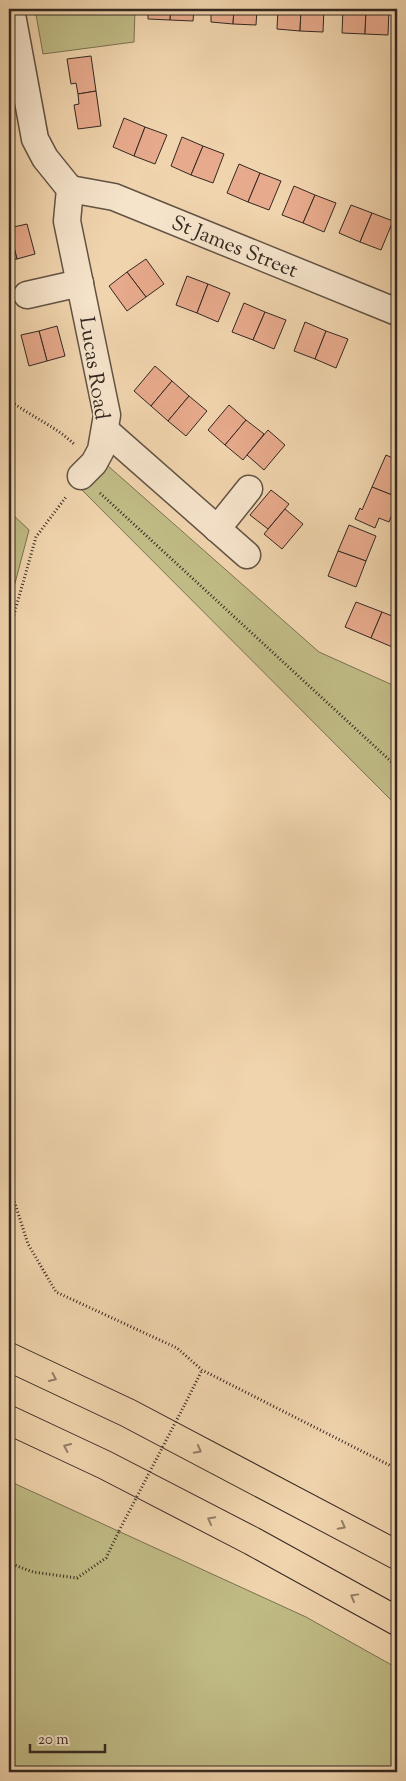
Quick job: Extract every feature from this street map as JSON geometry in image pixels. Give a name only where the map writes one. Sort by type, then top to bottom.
[{"type":"highway","points":[[9,1357],[136,1418],[397,1555]]},
{"type":"highway","points":[[9,1420],[106,1465],[252,1541],[397,1620]]},
{"type":"street","points":[[11,9],[15,71],[36,140],[45,158],[70,189]]},
{"type":"street","name":"Lucas Road","points":[[70,189],[67,221],[107,414],[106,430],[101,450],[88,469]]},
{"type":"street","name":"St James Street","points":[[70,189],[114,197],[397,312]]},
{"type":"street","points":[[27,295],[80,283]]},
{"type":"street","points":[[106,430],[246,555]]},
{"type":"street","points":[[217,530],[249,489]]},
{"type":"path","points":[[9,400],[68,437],[88,469],[397,767]]},
{"type":"path","points":[[9,632],[36,537],[88,469]]},
{"type":"path","points":[[9,1184],[28,1244],[56,1292],[177,1348],[202,1370],[397,1469]]},
{"type":"path","points":[[9,1563],[33,1572],[77,1578],[106,1558],[202,1370]]},
{"type":"shaded area","points":[[35,9],[135,9],[134,42],[43,54]]},
{"type":"shaded area","points":[[107,465],[319,652],[397,687],[397,806],[82,490]]},
{"type":"shaded area","points":[[9,511],[29,530],[9,606]]},
{"type":"shaded area","points":[[9,1481],[306,1617],[397,1668],[397,1772],[9,1772]]},
{"type":"building","points":[[148,9],[171,9],[170,20],[148,19]]},
{"type":"building","points":[[171,9],[194,9],[193,21],[170,20]]},
{"type":"building","points":[[211,9],[234,9],[233,24],[211,22]]},
{"type":"building","points":[[234,9],[257,9],[256,25],[233,24]]},
{"type":"building","points":[[278,9],[301,9],[300,31],[277,29]]},
{"type":"building","points":[[301,9],[324,9],[323,32],[300,31]]},
{"type":"building","points":[[343,9],[366,9],[365,34],[342,33]]},
{"type":"building","points":[[366,9],[389,9],[388,35],[365,34]]},
{"type":"building","points":[[91,56],[96,91],[78,94],[76,83],[71,84],[67,59]]},
{"type":"building","points":[[96,91],[101,126],[78,129],[74,105],[79,104],[78,94]]},
{"type":"building","points":[[124,118],[145,127],[134,156],[113,147]]},
{"type":"building","points":[[145,127],[167,135],[155,164],[134,156]]},
{"type":"building","points":[[182,137],[203,146],[191,175],[171,166]]},
{"type":"building","points":[[203,146],[224,154],[213,183],[191,175]]},
{"type":"building","points":[[239,164],[260,173],[248,202],[227,193]]},
{"type":"building","points":[[260,173],[281,181],[269,210],[248,202]]},
{"type":"building","points":[[294,186],[315,195],[303,223],[282,215]]},
{"type":"building","points":[[315,195],[336,203],[324,232],[303,223]]},
{"type":"building","points":[[351,205],[372,213],[360,242],[339,233]]},
{"type":"building","points":[[372,213],[393,221],[381,250],[360,242]]},
{"type":"building","points":[[27,224],[35,254],[17,259],[9,228]]},
{"type":"building","points":[[9,228],[17,259],[9,260]]},
{"type":"building","points":[[397,247],[397,260],[393,259]]},
{"type":"building","points":[[146,259],[164,284],[146,297],[127,272]]},
{"type":"building","points":[[127,272],[146,297],[127,311],[109,286]]},
{"type":"building","points":[[187,276],[208,284],[197,313],[176,305]]},
{"type":"building","points":[[208,284],[230,293],[218,322],[197,313]]},
{"type":"building","points":[[9,303],[13,319],[9,320]]},
{"type":"building","points":[[244,303],[265,312],[253,340],[232,332]]},
{"type":"building","points":[[265,312],[286,320],[274,349],[253,340]]},
{"type":"building","points":[[305,322],[326,331],[315,359],[294,351]]},
{"type":"building","points":[[57,326],[65,356],[47,361],[39,331]]},
{"type":"building","points":[[39,331],[47,361],[29,366],[21,335]]},
{"type":"building","points":[[326,331],[348,339],[336,368],[315,359]]},
{"type":"building","points":[[155,366],[172,381],[151,406],[134,391]]},
{"type":"building","points":[[172,381],[189,396],[168,421],[151,406]]},
{"type":"building","points":[[189,396],[207,411],[186,436],[168,421]]},
{"type":"building","points":[[229,405],[246,420],[225,445],[208,430]]},
{"type":"building","points":[[246,420],[264,434],[243,460],[225,445]]},
{"type":"building","points":[[268,430],[285,445],[264,470],[247,455]]},
{"type":"building","points":[[386,455],[397,460],[397,497],[372,487]]},
{"type":"building","points":[[372,487],[397,497],[397,502],[389,522],[379,518],[375,528],[355,519],[360,508],[362,510]]},
{"type":"building","points":[[271,490],[289,504],[268,529],[250,515]]},
{"type":"building","points":[[285,509],[303,524],[282,549],[264,534]]},
{"type":"building","points":[[349,525],[376,536],[366,561],[338,551]]},
{"type":"building","points":[[338,551],[366,561],[356,587],[328,576]]},
{"type":"building","points":[[356,602],[382,612],[371,638],[345,627]]},
{"type":"building","points":[[382,612],[397,618],[397,649],[371,638]]}]
